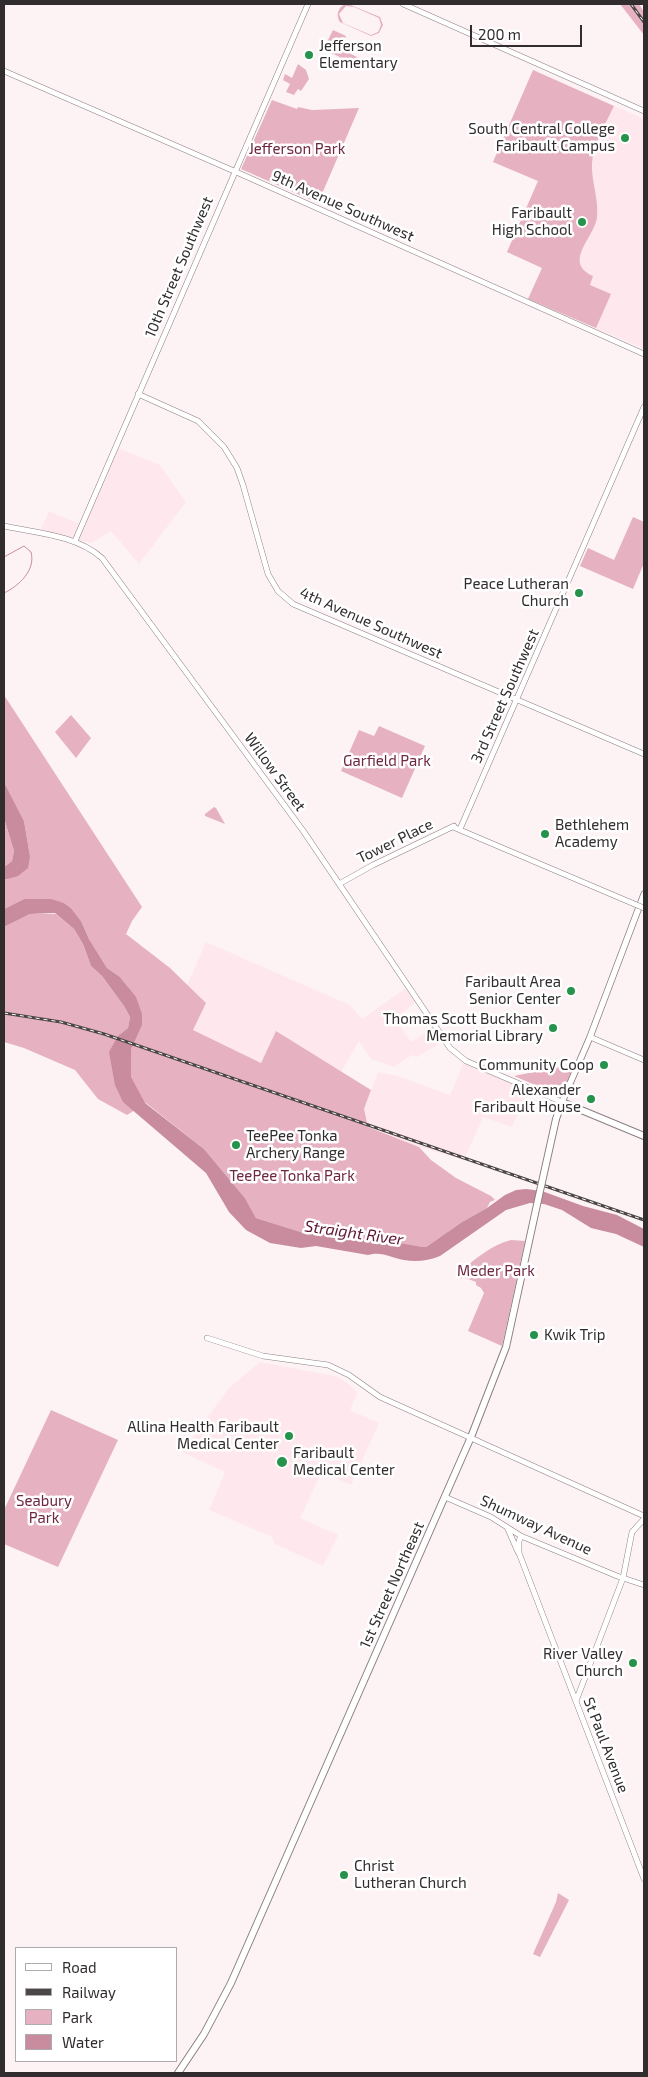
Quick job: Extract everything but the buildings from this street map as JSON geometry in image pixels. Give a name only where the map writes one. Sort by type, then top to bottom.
[{"type":"main road","points":[[644,894],[590,1036],[562,1102],[644,1136]]},
{"type":"main road","name":"1st Street Northeast","points":[[178,2073],[204,2034],[237,1970],[471,1438],[504,1354],[556,1119],[562,1102]]},
{"type":"street","name":"10th Street Southwest","points":[[75,541],[308,4]]},
{"type":"street","points":[[403,4],[644,112]]},
{"type":"street","name":"9th Avenue Southwest","points":[[4,72],[234,171],[644,354]]},
{"type":"street","name":"4th Avenue Southwest","points":[[138,394],[187,415],[208,429],[231,457],[243,485],[268,574],[278,591],[293,604],[644,754]]},
{"type":"street","name":"3rd Street Southwest","points":[[460,830],[644,407]]},
{"type":"street","name":"Willow Street","points":[[4,526],[75,541],[95,551],[109,565],[304,832],[450,1048],[466,1061],[562,1102]]},
{"type":"street","name":"Tower Place","points":[[338,884],[373,864],[464,822]]},
{"type":"street","points":[[453,827],[644,908]]},
{"type":"street","points":[[590,1036],[644,1060]]},
{"type":"street","points":[[207,1338],[263,1356],[338,1369],[380,1397],[644,1517],[632,1532],[623,1578],[576,1702]]},
{"type":"street","name":"Shumway Avenue","points":[[445,1497],[491,1517],[521,1536],[644,1585]]},
{"type":"street","points":[[507,1527],[519,1553]]},
{"type":"street","name":"St Paul Avenue","points":[[521,1536],[519,1553],[644,1879]]},
{"type":"shaded area","name":"Faribault High School","points":[[533,70],[644,119],[644,349],[528,299],[542,268],[507,252],[538,181],[493,162]]},
{"type":"shaded area","points":[[113,446],[160,465],[186,502],[139,564],[111,531],[91,543],[40,531],[49,511],[80,524]]},
{"type":"shaded area","points":[[206,942],[350,1005],[362,1019],[406,988],[416,1002],[395,1019],[411,1042],[432,1029],[442,1042],[417,1057],[412,1055],[394,1067],[371,1059],[359,1041],[341,1072],[276,1031],[261,1063],[192,1030],[206,1003],[187,985]]},
{"type":"shaded area","points":[[463,1064],[529,1090],[512,1127],[483,1117],[464,1160],[419,1147],[368,1127],[364,1109],[378,1072],[398,1076],[450,1095]]},
{"type":"shaded area","name":"Faribault Medical Center","points":[[260,1362],[335,1376],[342,1379],[358,1392],[350,1410],[379,1423],[351,1485],[322,1472],[300,1518],[338,1535],[323,1566],[275,1544],[272,1537],[209,1510],[225,1472],[182,1452],[229,1388]]},
{"type":"green space","points":[[348,4],[380,17],[383,25],[379,33],[371,36],[340,22],[338,13],[340,8]],"holes":[[[346,6],[354,7],[379,18],[381,25],[378,32],[371,35],[343,23],[339,14]]]},
{"type":"green space","points":[[620,4],[639,4],[644,12],[644,35]]},
{"type":"green space","points":[[333,30],[346,36],[341,49],[361,59],[356,70],[338,62],[340,57],[329,52],[332,47],[326,44]]},
{"type":"green space","points":[[298,64],[306,70],[309,79],[301,91],[298,89],[294,95],[286,92],[290,84],[283,80],[285,74],[292,78]]},
{"type":"green space","name":"Faribault High School","points":[[533,70],[614,106],[600,134],[593,156],[592,170],[597,217],[580,256],[580,264],[584,270],[593,276],[590,285],[611,294],[596,328],[528,299],[542,268],[507,252],[538,181],[493,162]]},
{"type":"green space","name":"Jefferson Park","points":[[272,100],[297,109],[298,107],[312,110],[359,108],[318,203],[241,169]]},
{"type":"green space","points":[[633,517],[644,522],[644,563],[633,589],[580,566],[588,548],[614,560]]},
{"type":"green space","name":"TeePee Tonka Park","points":[[4,695],[142,907],[126,934],[170,968],[206,1003],[193,1030],[261,1063],[276,1031],[371,1090],[364,1109],[368,1127],[419,1147],[431,1160],[456,1178],[491,1196],[495,1200],[490,1202],[487,1208],[462,1222],[426,1247],[335,1232],[307,1234],[256,1218],[245,1198],[204,1149],[146,1103],[127,1115],[98,1099],[75,1070],[24,1048],[4,1042],[4,927],[30,914],[56,914],[74,929],[83,944],[91,966],[102,976],[130,1017],[128,1028],[119,1036],[135,1039],[128,987],[120,977],[107,968],[89,939],[81,921],[71,908],[64,903],[24,899],[4,909],[4,880],[8,879],[30,856],[24,821],[4,782]]},
{"type":"green space","points":[[71,715],[91,738],[76,758],[55,732]]},
{"type":"green space","name":"Garfield Park","points":[[379,726],[425,746],[402,798],[341,771],[359,730],[374,736]]},
{"type":"green space","points":[[214,807],[216,808],[225,824],[205,816]]},
{"type":"green space","points":[[4,818],[14,851],[12,861],[4,867]]},
{"type":"green space","points":[[575,1064],[561,1096],[514,1076]]},
{"type":"green space","name":"Meder Park","points":[[511,1240],[525,1241],[502,1346],[468,1331],[484,1293],[476,1285],[476,1282],[463,1277],[461,1279],[457,1275],[475,1259]]},
{"type":"green space","name":"Seabury Park","points":[[51,1410],[118,1440],[58,1567],[4,1544],[4,1510]]},
{"type":"green space","points":[[558,1893],[569,1900],[540,1957],[533,1954],[556,1902]]},
{"type":"water","points":[[4,782],[24,821],[30,856],[28,868],[18,876],[4,880],[4,867],[12,861],[14,851],[4,818]]},
{"type":"water","points":[[24,899],[51,899],[64,903],[71,908],[81,921],[89,939],[107,968],[120,977],[136,997],[142,1014],[142,1025],[131,1049],[131,1077],[145,1103],[204,1149],[245,1198],[256,1218],[307,1234],[335,1232],[426,1247],[505,1195],[516,1190],[526,1189],[542,1191],[583,1206],[617,1215],[644,1229],[644,1247],[616,1234],[591,1228],[562,1210],[544,1204],[530,1203],[506,1210],[440,1256],[422,1261],[404,1260],[382,1254],[368,1255],[316,1246],[301,1248],[270,1243],[246,1230],[229,1212],[206,1173],[123,1102],[115,1085],[109,1052],[118,1036],[128,1028],[130,1017],[102,976],[91,966],[83,944],[74,929],[55,913],[30,914],[4,927],[4,909]]},
{"type":"waterway","points":[[4,557],[24,546],[31,552],[32,559],[29,571],[25,577],[4,593]]},
{"type":"railway","points":[[631,4],[644,22]]},
{"type":"railway","points":[[4,1013],[61,1022],[104,1034],[644,1220]]},
{"type":"place","name":"Jefferson Elementary","points":[[309,55]]},
{"type":"place","name":"South Central College Faribault Campus","points":[[625,138]]},
{"type":"place","name":"Faribault High School","points":[[582,222]]},
{"type":"place","name":"Peace Lutheran Church","points":[[579,593]]},
{"type":"place","name":"Bethlehem Academy","points":[[545,834]]},
{"type":"place","name":"Faribault Area Senior Center","points":[[571,991]]},
{"type":"place","name":"Thomas Scott Buckham Memorial Library","points":[[553,1028]]},
{"type":"place","name":"Community Coop","points":[[604,1065]]},
{"type":"place","name":"Alexander Faribault House","points":[[591,1099]]},
{"type":"place","name":"TeePee Tonka Archery Range","points":[[236,1145]]},
{"type":"place","name":"Kwik Trip","points":[[534,1335]]},
{"type":"place","name":"Allina Health Faribault Medical Center","points":[[289,1436]]},
{"type":"place","name":"Faribault Medical Center","points":[[282,1462]]},
{"type":"place","name":"River Valley Church","points":[[633,1663]]},
{"type":"place","name":"Christ Lutheran Church","points":[[344,1875]]},
{"type":"water label","name":"Straight River","points":[[354,1233]]}]
